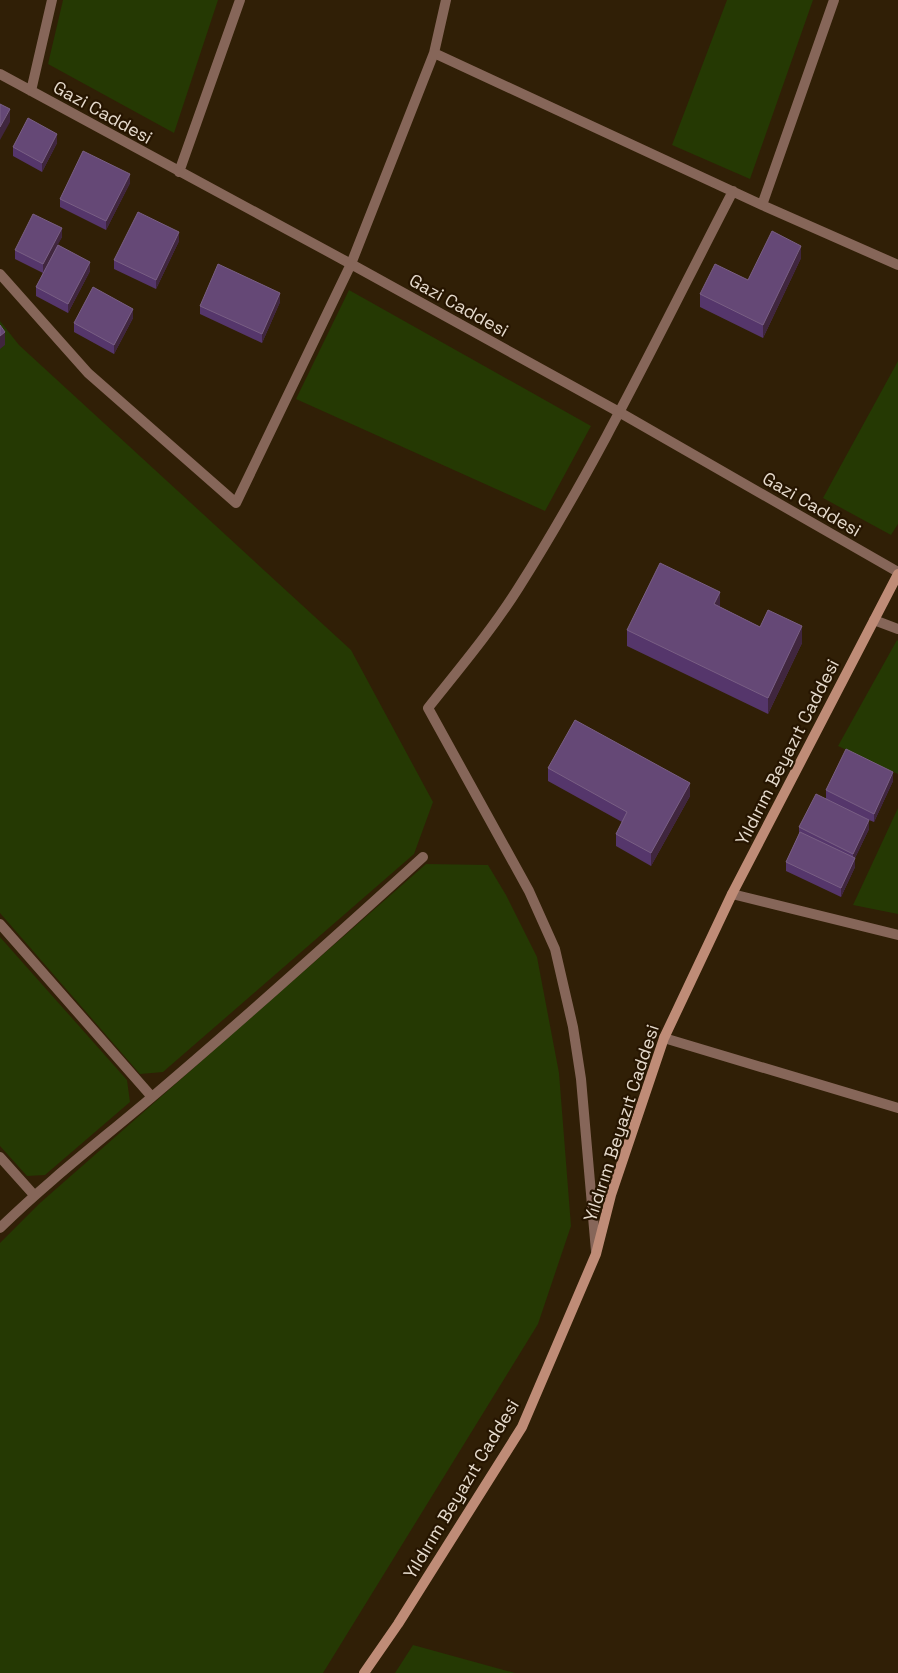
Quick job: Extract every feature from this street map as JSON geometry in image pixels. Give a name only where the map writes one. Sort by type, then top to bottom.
[{"type":"street","points":[[31,91],[52,0]]},
{"type":"street","points":[[180,172],[240,0]]},
{"type":"street","points":[[0,274],[88,373],[236,503],[351,264],[434,53],[446,0]]},
{"type":"street","points":[[762,204],[834,0]]},
{"type":"street","points":[[434,53],[898,265]]},
{"type":"street","name":"Gazi Caddesi","points":[[0,74],[351,264],[618,412],[898,573]]},
{"type":"street","points":[[596,1254],[581,1079],[573,1027],[555,949],[529,891],[428,708],[480,643],[518,589],[554,530],[733,191]]},
{"type":"street","name":"Yıldırım Beyazıt Caddesi","points":[[364,1673],[398,1624],[522,1427],[596,1254],[611,1195],[664,1038],[732,894],[898,573]]},
{"type":"street","points":[[874,620],[898,629]]},
{"type":"street","points":[[0,1228],[34,1195],[152,1097],[286,981],[423,856]]},
{"type":"street","points":[[732,894],[898,936]]},
{"type":"street","points":[[0,924],[152,1097]]},
{"type":"street","points":[[664,1038],[898,1108]]},
{"type":"street","points":[[0,1157],[34,1195]]},
{"type":"green space","points":[[63,0],[218,0],[174,133],[48,64]]},
{"type":"green space","points":[[727,0],[813,0],[750,179],[672,145]]},
{"type":"green space","points":[[349,290],[591,426],[545,511],[296,399]]},
{"type":"green space","points":[[0,321],[19,345],[351,650],[433,802],[414,854],[163,1072],[140,1074],[0,913]]},
{"type":"green space","points":[[898,361],[898,524],[891,535],[823,498]]},
{"type":"green space","points":[[898,641],[898,774],[838,746]]},
{"type":"green space","points":[[898,808],[898,914],[853,905]]},
{"type":"green space","points":[[426,864],[488,865],[506,895],[537,957],[559,1073],[571,1226],[538,1324],[323,1673],[0,1673],[0,1243],[40,1203]]},
{"type":"green space","points":[[0,937],[127,1080],[130,1102],[45,1175],[27,1176],[0,1146]]},
{"type":"green space","points":[[413,1645],[515,1673],[395,1673]]},
{"type":"building","points":[[0,104],[10,109],[0,127]]},
{"type":"building","points":[[28,118],[57,134],[42,163],[13,147]]},
{"type":"building","points":[[83,151],[130,174],[106,221],[60,199]]},
{"type":"building","points":[[138,212],[179,232],[156,280],[114,260]]},
{"type":"building","points":[[33,214],[62,228],[43,264],[15,250]]},
{"type":"building","points":[[772,231],[801,246],[763,325],[700,294],[715,264],[748,280]]},
{"type":"building","points":[[58,245],[90,262],[68,304],[36,287]]},
{"type":"building","points":[[218,264],[280,293],[262,334],[200,306]]},
{"type":"building","points":[[93,287],[133,309],[114,345],[74,323]]},
{"type":"building","points":[[0,325],[5,332],[0,336]]},
{"type":"building","points":[[660,563],[720,592],[714,604],[760,627],[768,610],[802,626],[768,698],[627,630]]},
{"type":"building","points":[[575,720],[690,783],[651,853],[616,834],[627,812],[548,768]]},
{"type":"building","points":[[846,749],[893,772],[874,814],[826,790]]},
{"type":"building","points":[[816,794],[869,820],[853,854],[799,827]]},
{"type":"building","points":[[800,832],[855,858],[841,888],[786,862]]}]
